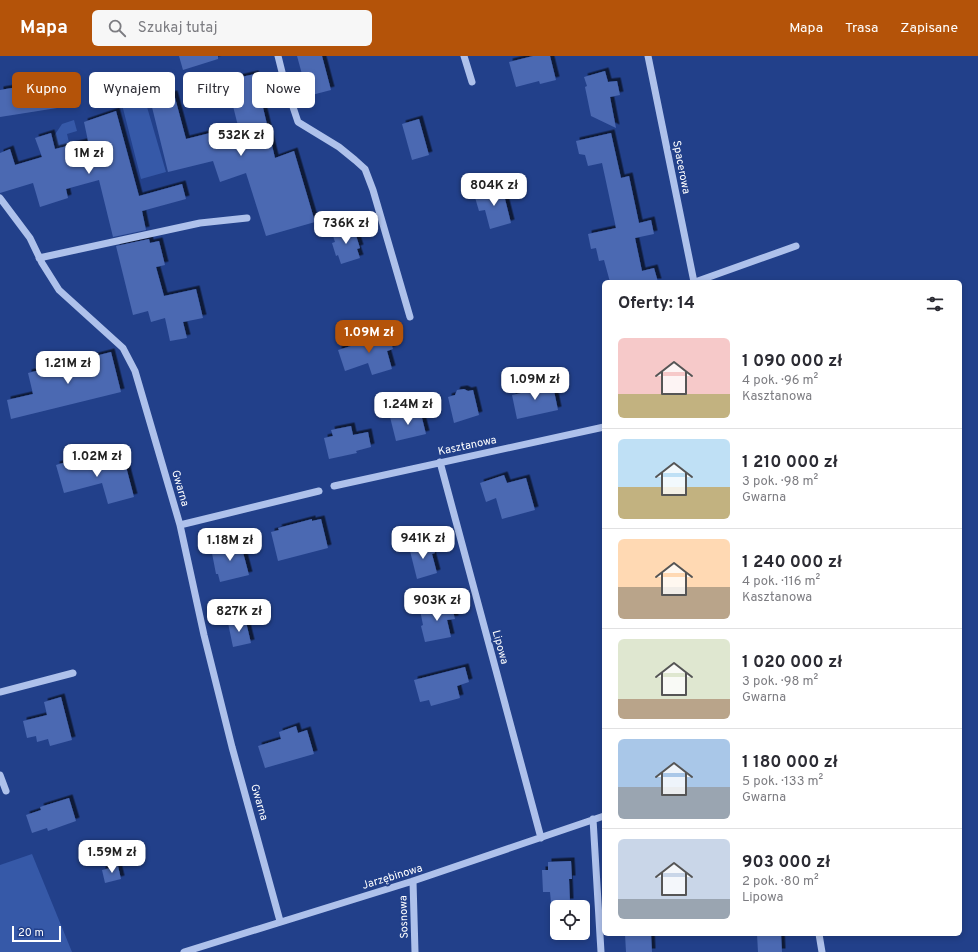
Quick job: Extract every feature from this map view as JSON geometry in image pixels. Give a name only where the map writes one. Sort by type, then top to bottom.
[{"type":"street","points":[[278,56],[284,80],[298,122],[339,147],[365,169],[387,237],[410,317]]},
{"type":"street","points":[[464,56],[472,82]]},
{"type":"street","name":"Spacerowa","points":[[648,56],[694,280]]},
{"type":"street","name":"Gwarna","points":[[0,198],[30,238],[39,258],[59,290],[123,348],[135,371],[180,525],[204,635],[280,921]]},
{"type":"street","points":[[39,258],[200,223],[248,218]]},
{"type":"street","points":[[700,280],[796,246]]},
{"type":"street","name":"Kasztanowa","points":[[334,486],[602,427]]},
{"type":"street","name":"Lipowa","points":[[440,462],[540,838]]},
{"type":"street","points":[[180,525],[319,491]]},
{"type":"street","points":[[0,692],[73,673]]},
{"type":"street","points":[[0,775],[6,791]]},
{"type":"street","name":"Jarzębinowa","points":[[184,952],[413,881],[602,817]]},
{"type":"street","points":[[593,819],[601,952]]},
{"type":"street","name":"Sosnowa","points":[[413,881],[415,952]]},
{"type":"street","points":[[819,936],[822,952]]},
{"type":"shaded area","points":[[123,108],[147,108],[166,172],[141,179]]},
{"type":"shaded area","points":[[74,120],[77,131],[67,134],[79,185],[67,188],[54,136],[62,124]]},
{"type":"shaded area","points":[[32,854],[72,952],[0,952],[0,865]]},
{"type":"building","points":[[179,56],[218,56],[218,59],[183,70]]},
{"type":"building","points":[[297,56],[322,56],[331,90],[315,94],[315,72],[301,72]]},
{"type":"building","points":[[533,56],[550,56],[556,80],[540,84],[539,81],[516,87],[509,62]]},
{"type":"building","points":[[605,71],[608,82],[617,81],[620,95],[610,97],[616,128],[591,116],[585,87],[587,86],[584,77]]},
{"type":"building","points":[[252,75],[252,108],[263,108],[275,158],[294,151],[315,222],[266,236],[246,173],[220,182],[213,161],[168,172],[152,108],[175,108],[175,98],[186,139],[238,126],[234,108],[244,108],[244,76]]},
{"type":"building","points":[[12,88],[12,108],[57,108],[0,117],[0,90]]},
{"type":"building","points":[[116,111],[139,196],[182,184],[186,199],[142,211],[146,230],[113,237],[99,180],[66,189],[68,198],[40,207],[33,183],[0,193],[0,153],[10,149],[15,165],[42,157],[35,138],[51,133],[55,149],[88,141],[84,122]]},
{"type":"building","points":[[419,119],[429,155],[412,160],[402,124]]},
{"type":"building","points":[[611,133],[621,178],[629,176],[639,223],[651,220],[654,234],[635,238],[642,271],[654,268],[657,280],[609,280],[604,260],[599,261],[596,248],[591,249],[588,234],[616,228],[602,163],[588,166],[585,155],[579,154],[576,141]]},
{"type":"building","points":[[502,187],[511,223],[490,229],[485,210],[479,211],[474,194]]},
{"type":"building","points":[[353,226],[360,248],[357,249],[360,258],[341,264],[338,255],[336,256],[332,243],[335,242],[332,233]]},
{"type":"building","points":[[149,239],[150,243],[159,241],[165,265],[156,267],[164,296],[196,289],[203,318],[183,322],[187,338],[170,341],[165,318],[151,322],[148,311],[133,315],[116,246]]},
{"type":"building","points":[[388,332],[393,349],[387,351],[392,369],[372,375],[368,363],[345,371],[338,350],[367,341],[367,339]]},
{"type":"building","points":[[111,352],[121,392],[11,419],[7,400],[33,394],[28,373]]},
{"type":"building","points":[[540,384],[541,389],[553,386],[558,410],[517,419],[512,395],[521,393],[520,388]]},
{"type":"building","points":[[464,389],[468,391],[473,390],[479,415],[454,423],[448,397],[455,395],[457,390]]},
{"type":"building","points":[[420,410],[426,434],[396,441],[390,417]]},
{"type":"building","points":[[351,426],[353,435],[368,432],[371,447],[356,451],[357,453],[329,459],[324,438],[333,436],[331,430]]},
{"type":"building","points":[[86,456],[89,468],[124,459],[134,497],[108,504],[102,483],[64,493],[56,465]]},
{"type":"building","points":[[504,475],[507,483],[526,478],[535,510],[502,519],[496,498],[486,502],[480,483]]},
{"type":"building","points":[[312,519],[312,521],[321,519],[328,548],[278,561],[271,532],[279,530],[278,528]]},
{"type":"building","points":[[240,541],[249,575],[220,582],[218,574],[216,574],[211,548]]},
{"type":"building","points":[[432,541],[435,553],[432,554],[437,573],[417,579],[409,547]]},
{"type":"building","points":[[451,603],[455,619],[447,620],[451,637],[425,642],[421,626],[423,625],[420,610]]},
{"type":"building","points":[[245,618],[251,643],[233,647],[228,623]]},
{"type":"building","points":[[465,667],[469,682],[457,686],[460,698],[431,706],[429,700],[420,702],[414,680]]},
{"type":"building","points":[[61,697],[72,740],[50,746],[48,739],[37,742],[36,736],[27,738],[23,721],[47,715],[44,702]]},
{"type":"building","points":[[296,726],[298,733],[307,730],[314,754],[265,768],[258,746],[281,739],[279,732]]},
{"type":"building","points":[[69,798],[76,821],[48,831],[47,828],[32,833],[26,815],[41,810],[40,807]]},
{"type":"building","points":[[571,861],[572,879],[569,879],[570,900],[551,900],[550,892],[543,892],[542,870],[548,870],[548,862]]},
{"type":"building","points":[[118,866],[121,879],[105,883],[102,870]]},
{"type":"building","points":[[625,936],[651,936],[652,952],[626,952]]},
{"type":"building","points":[[757,936],[781,936],[782,952],[758,952]]}]
